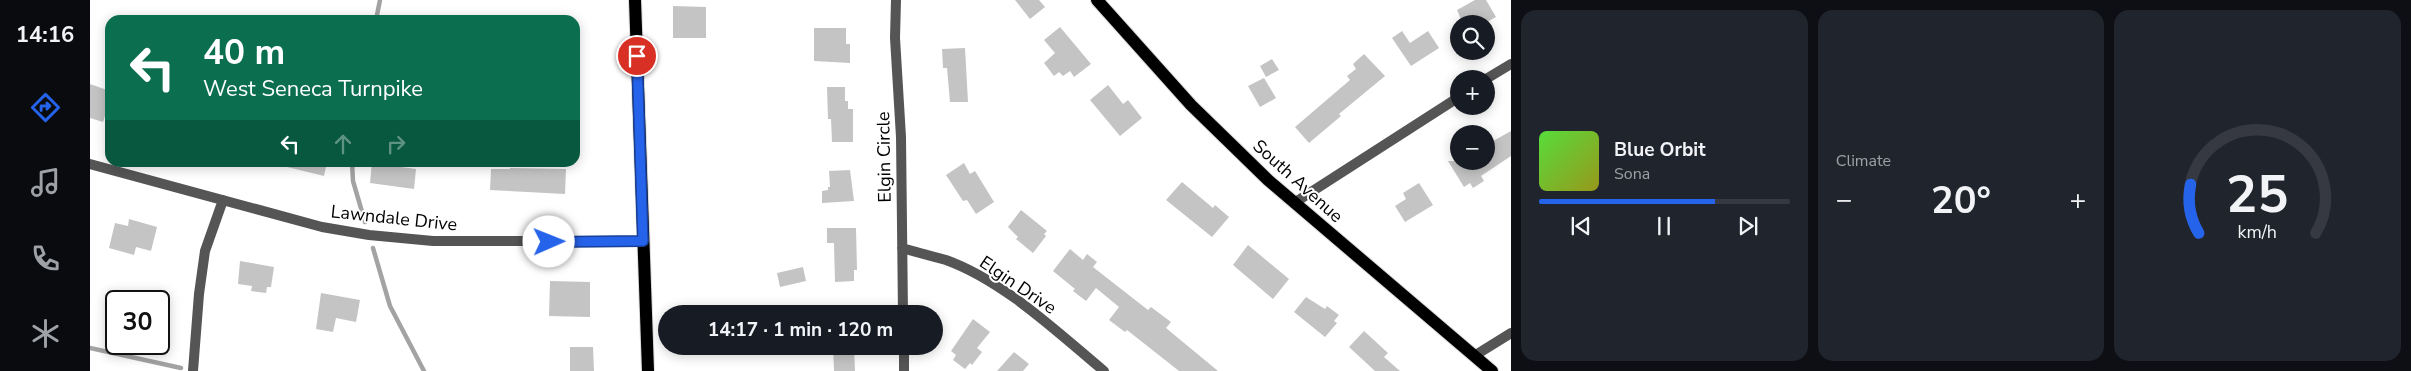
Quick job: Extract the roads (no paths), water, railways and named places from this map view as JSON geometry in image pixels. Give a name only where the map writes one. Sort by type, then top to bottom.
[{"type":"main road","points":[[635,0],[648,371]]},
{"type":"main road","name":"South Avenue","points":[[1097,0],[1192,105],[1294,203],[1492,371]]},
{"type":"street","name":"Elgin Circle","points":[[896,0],[895,38],[901,138],[903,305]]},
{"type":"street","points":[[1495,74],[1511,64]]},
{"type":"street","points":[[1294,203],[1450,103]]},
{"type":"street","name":"Lawndale Drive","points":[[90,164],[322,227],[369,235],[433,241],[643,241]]},
{"type":"street","points":[[194,371],[199,294],[205,251],[223,200]]},
{"type":"street","name":"Elgin Drive","points":[[902,248],[947,261],[981,277],[1030,309],[1104,371]]},
{"type":"street","points":[[1474,356],[1511,332]]},
{"type":"street","points":[[904,355],[904,371]]},
{"type":"waterway","points":[[377,15],[380,0]]},
{"type":"waterway","points":[[352,167],[353,181],[365,222]]},
{"type":"waterway","points":[[373,248],[390,306],[424,371]]},
{"type":"waterway","points":[[90,348],[181,368]]}]
